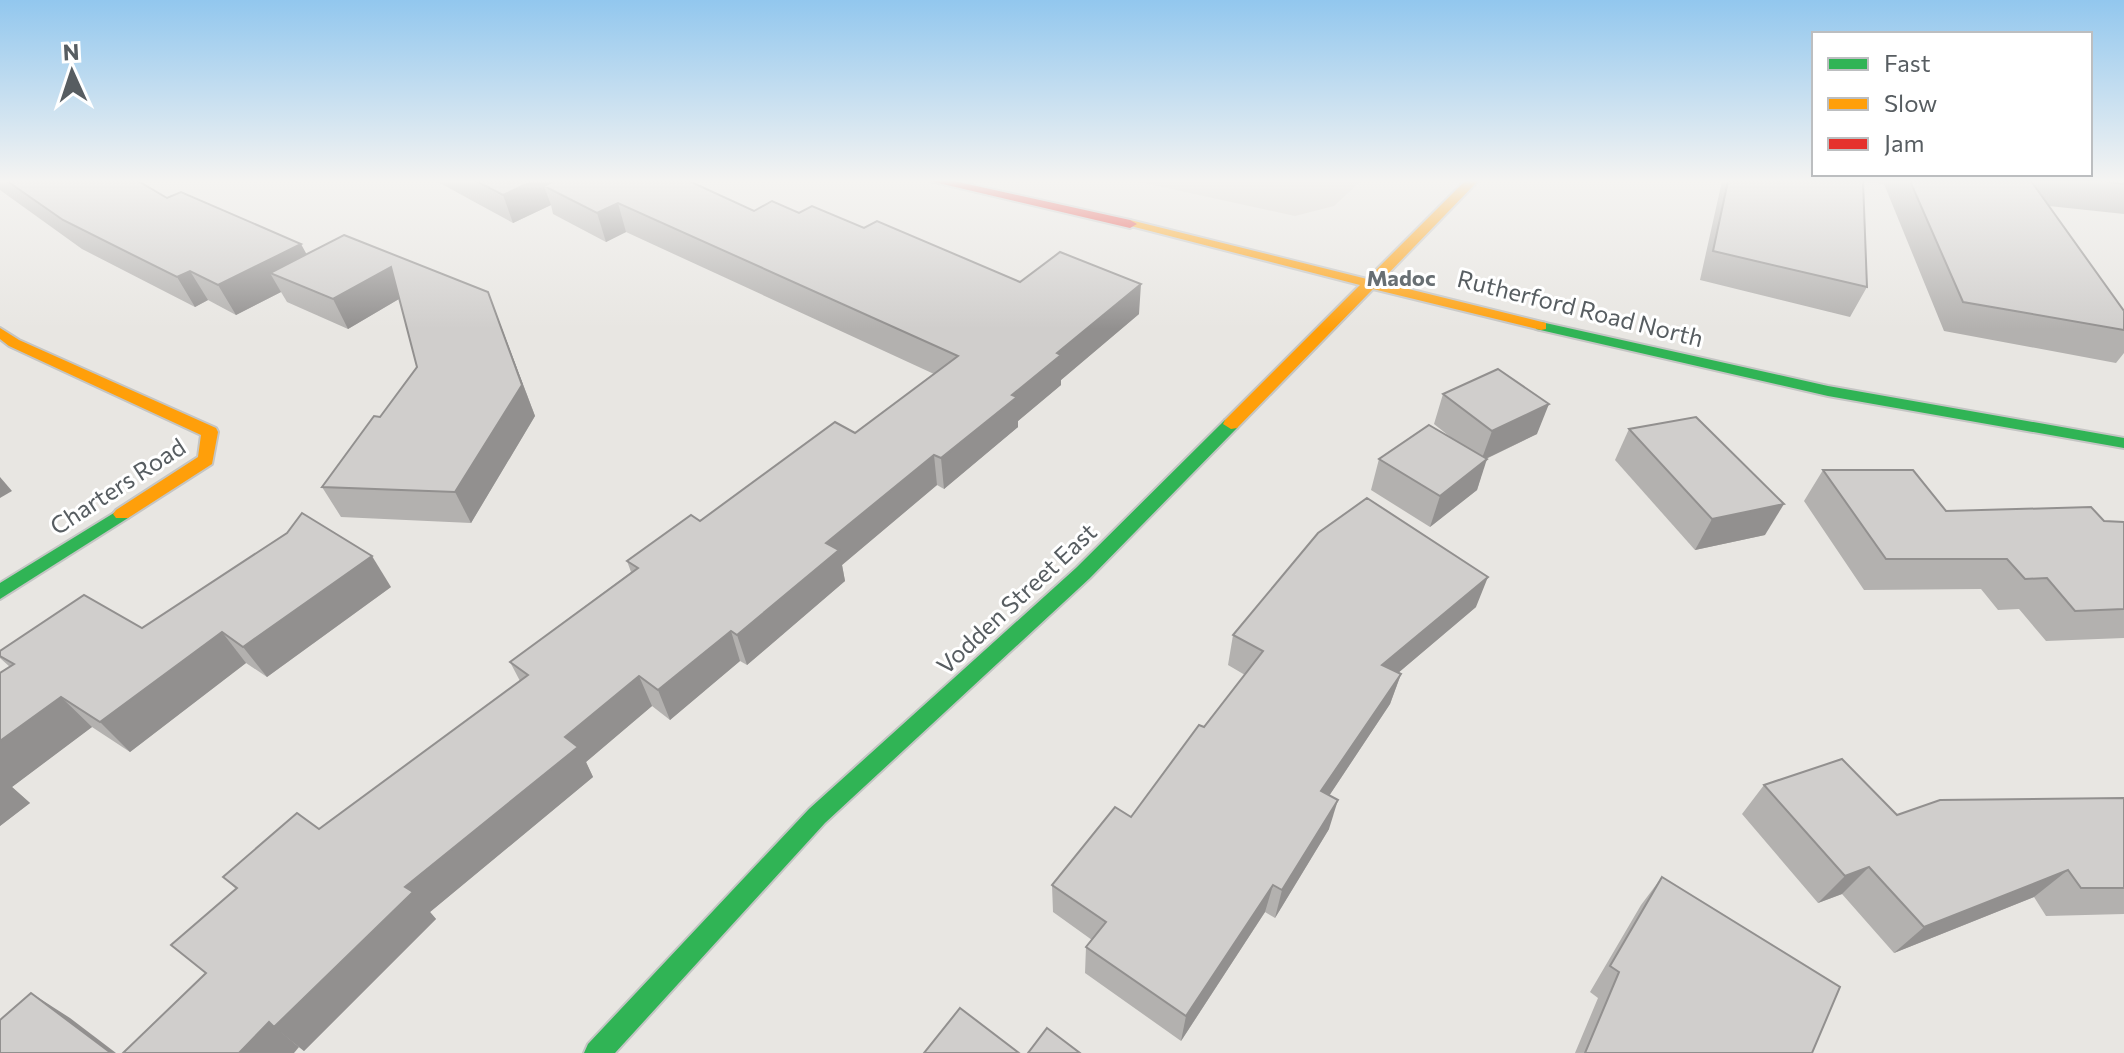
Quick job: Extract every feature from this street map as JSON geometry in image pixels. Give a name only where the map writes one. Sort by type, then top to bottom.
[{"type":"street","name":"Rutherford Road North","points":[[1144,230],[1713,366],[2002,426],[2124,443]]},
{"type":"street","name":"Vodden Street East","points":[[597,1053],[817,816],[1083,573],[1424,230]]},
{"type":"street","name":"Charters Road","points":[[0,332],[14,343],[210,432],[206,460],[0,592]]},
{"type":"building","points":[[83,230],[269,230],[301,244],[218,285],[190,271],[177,277]]},
{"type":"building","points":[[678,230],[898,230],[1020,282],[1060,252],[1141,284],[1057,353],[1061,355],[1012,395],[1017,397],[941,458],[934,455],[826,543],[839,550],[737,635],[731,631],[658,690],[639,676],[565,737],[578,747],[405,887],[413,892],[274,1027],[269,1022],[239,1053],[123,1053],[206,973],[171,945],[237,888],[223,877],[297,813],[319,829],[528,675],[510,662],[638,568],[627,561],[691,515],[700,521],[835,422],[855,433],[958,356]]},
{"type":"building","points":[[1717,230],[1865,230],[1867,287],[1713,251]]},
{"type":"building","points":[[1932,230],[2066,230],[2124,311],[2124,330],[1963,302]]},
{"type":"building","points":[[344,235],[488,292],[522,385],[455,492],[322,487],[374,416],[380,417],[417,367],[391,267],[333,299],[270,273]]},
{"type":"building","points":[[1498,369],[1549,404],[1492,431],[1443,394]]},
{"type":"building","points":[[1696,417],[1784,504],[1712,519],[1629,429]]},
{"type":"building","points":[[1429,425],[1487,459],[1440,496],[1379,459]]},
{"type":"building","points":[[1823,470],[1913,470],[1946,511],[2091,507],[2104,521],[2124,522],[2124,609],[2075,611],[2047,578],[2025,579],[2007,559],[1886,559]]},
{"type":"building","points":[[1367,498],[1488,577],[1382,665],[1401,674],[1321,791],[1338,800],[1282,890],[1273,885],[1186,1016],[1086,947],[1106,922],[1052,885],[1115,807],[1131,817],[1199,725],[1204,727],[1263,651],[1233,635],[1318,533]]},
{"type":"building","points":[[302,513],[372,556],[243,647],[222,632],[100,722],[61,697],[0,741],[0,673],[14,664],[0,656],[0,651],[84,595],[142,628],[287,533]]},
{"type":"building","points":[[1842,759],[1897,815],[1940,800],[2124,798],[2124,888],[2081,888],[2068,870],[1924,927],[1869,867],[1845,876],[1764,785]]},
{"type":"building","points":[[1662,877],[1840,987],[1812,1053],[1585,1053],[1619,972],[1610,966]]},
{"type":"building","points":[[31,993],[111,1053],[0,1053],[0,1020]]},
{"type":"building","points":[[960,1008],[1019,1053],[924,1053]]},
{"type":"building","points":[[1047,1028],[1080,1053],[1028,1053]]},
{"type":"traffic: fast","points":[[1541,326],[1828,391],[2124,443]]},
{"type":"traffic: fast","points":[[597,1053],[817,816],[1083,573],[1231,424]]},
{"type":"traffic: fast","points":[[0,592],[122,514]]},
{"type":"traffic: slow","points":[[1155,230],[1541,326]]},
{"type":"traffic: slow","points":[[1231,424],[1423,230]]},
{"type":"traffic: slow","points":[[0,332],[14,343],[210,432],[206,460],[122,514]]},
{"type":"district","name":"Madoc","points":[[1401,278]]}]
